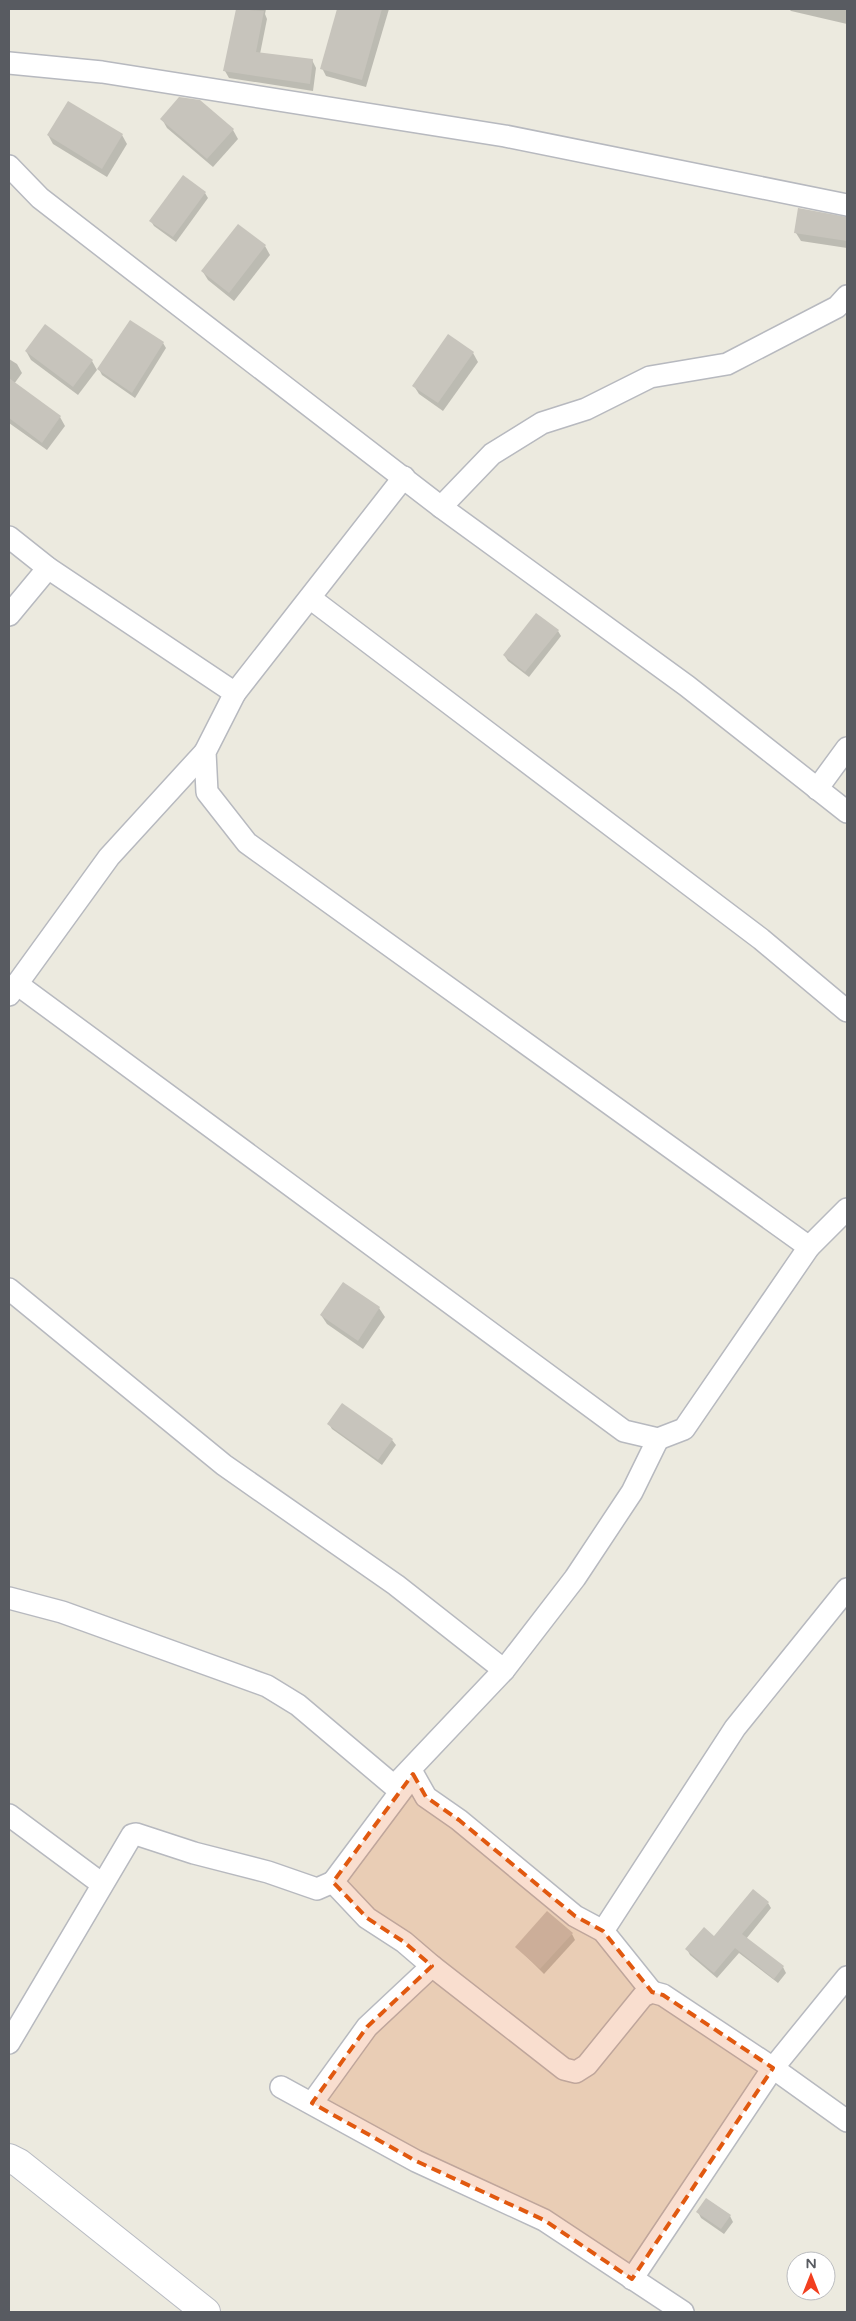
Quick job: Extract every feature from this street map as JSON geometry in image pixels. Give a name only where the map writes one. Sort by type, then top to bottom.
[{"type":"main road","points":[[12,2166],[206,2312]]},
{"type":"street","points":[[9,63],[102,72],[505,136],[847,205]]},
{"type":"street","points":[[9,166],[40,198],[404,477],[440,507],[687,686],[847,812]]},
{"type":"street","points":[[440,507],[492,454],[542,422],[586,409],[650,377],[727,364],[837,307],[847,296]]},
{"type":"street","points":[[404,477],[235,694],[205,752],[109,857],[13,990],[624,1431],[658,1439],[684,1429],[810,1247],[847,1209]]},
{"type":"street","points":[[9,537],[48,568],[235,694]]},
{"type":"street","points":[[9,615],[48,568]]},
{"type":"street","points":[[310,598],[761,939],[847,1011]]},
{"type":"street","points":[[818,789],[847,748]]},
{"type":"street","points":[[205,752],[208,792],[247,843],[810,1247]]},
{"type":"street","points":[[9,1289],[224,1465],[396,1585],[504,1670]]},
{"type":"street","points":[[394,1786],[504,1670],[575,1578],[632,1492],[658,1439]]},
{"type":"street","points":[[603,1931],[735,1728],[847,1590]]},
{"type":"street","points":[[9,1598],[62,1612],[267,1686],[298,1706],[394,1786]]},
{"type":"street","points":[[394,1786],[413,1774]]},
{"type":"street","points":[[413,1774],[426,1798],[459,1820],[575,1916],[603,1931],[652,1992],[663,1995],[773,2068],[847,2121]]},
{"type":"street","points":[[9,2043],[132,1835],[136,1834],[194,1853],[268,1872],[317,1888],[333,1882],[413,1774]]},
{"type":"street","points":[[9,1815],[102,1884]]},
{"type":"street","points":[[333,1882],[367,1918],[404,1942],[564,2069],[576,2072],[587,2066],[643,1996],[652,1992]]},
{"type":"street","points":[[312,2104],[367,2026],[432,1966]]},
{"type":"street","points":[[632,2279],[773,2068],[847,1977]]},
{"type":"street","points":[[281,2087],[416,2161],[544,2220],[683,2312]]},
{"type":"highlighted area","points":[[413,1774],[426,1797],[459,1820],[575,1916],[603,1931],[652,1992],[663,1995],[773,2068],[632,2279],[544,2220],[416,2161],[312,2103],[367,2027],[432,1966],[404,1942],[367,1918],[333,1882]]},
{"type":"building","points":[[236,9],[264,11],[256,52],[313,59],[310,84],[223,71]]},
{"type":"building","points":[[337,9],[382,9],[362,80],[320,69]]},
{"type":"building","points":[[179,97],[200,100],[234,129],[207,159],[160,119]]},
{"type":"building","points":[[68,101],[123,134],[102,169],[47,135]]},
{"type":"building","points":[[183,175],[206,192],[173,237],[149,221]]},
{"type":"building","points":[[798,208],[847,217],[847,241],[794,233]]},
{"type":"building","points":[[238,224],[266,245],[229,293],[201,271]]},
{"type":"building","points":[[130,320],[164,342],[132,393],[97,369]]},
{"type":"building","points":[[45,324],[93,360],[73,387],[25,351]]},
{"type":"building","points":[[448,334],[474,352],[438,403],[412,386]]},
{"type":"building","points":[[9,378],[61,416],[42,443],[9,418]]},
{"type":"building","points":[[536,613],[559,630],[525,672],[503,655]]},
{"type":"building","points":[[343,1282],[380,1307],[358,1341],[320,1315]]},
{"type":"building","points":[[342,1403],[393,1439],[378,1460],[327,1424]]},
{"type":"building","points":[[753,1889],[769,1902],[742,1934],[784,1966],[774,1979],[735,1948],[714,1973],[685,1949],[704,1927],[714,1936]]},
{"type":"building","points":[[547,1911],[573,1933],[540,1969],[515,1947]]},
{"type":"building","points":[[706,2198],[731,2215],[721,2229],[696,2212]]}]
